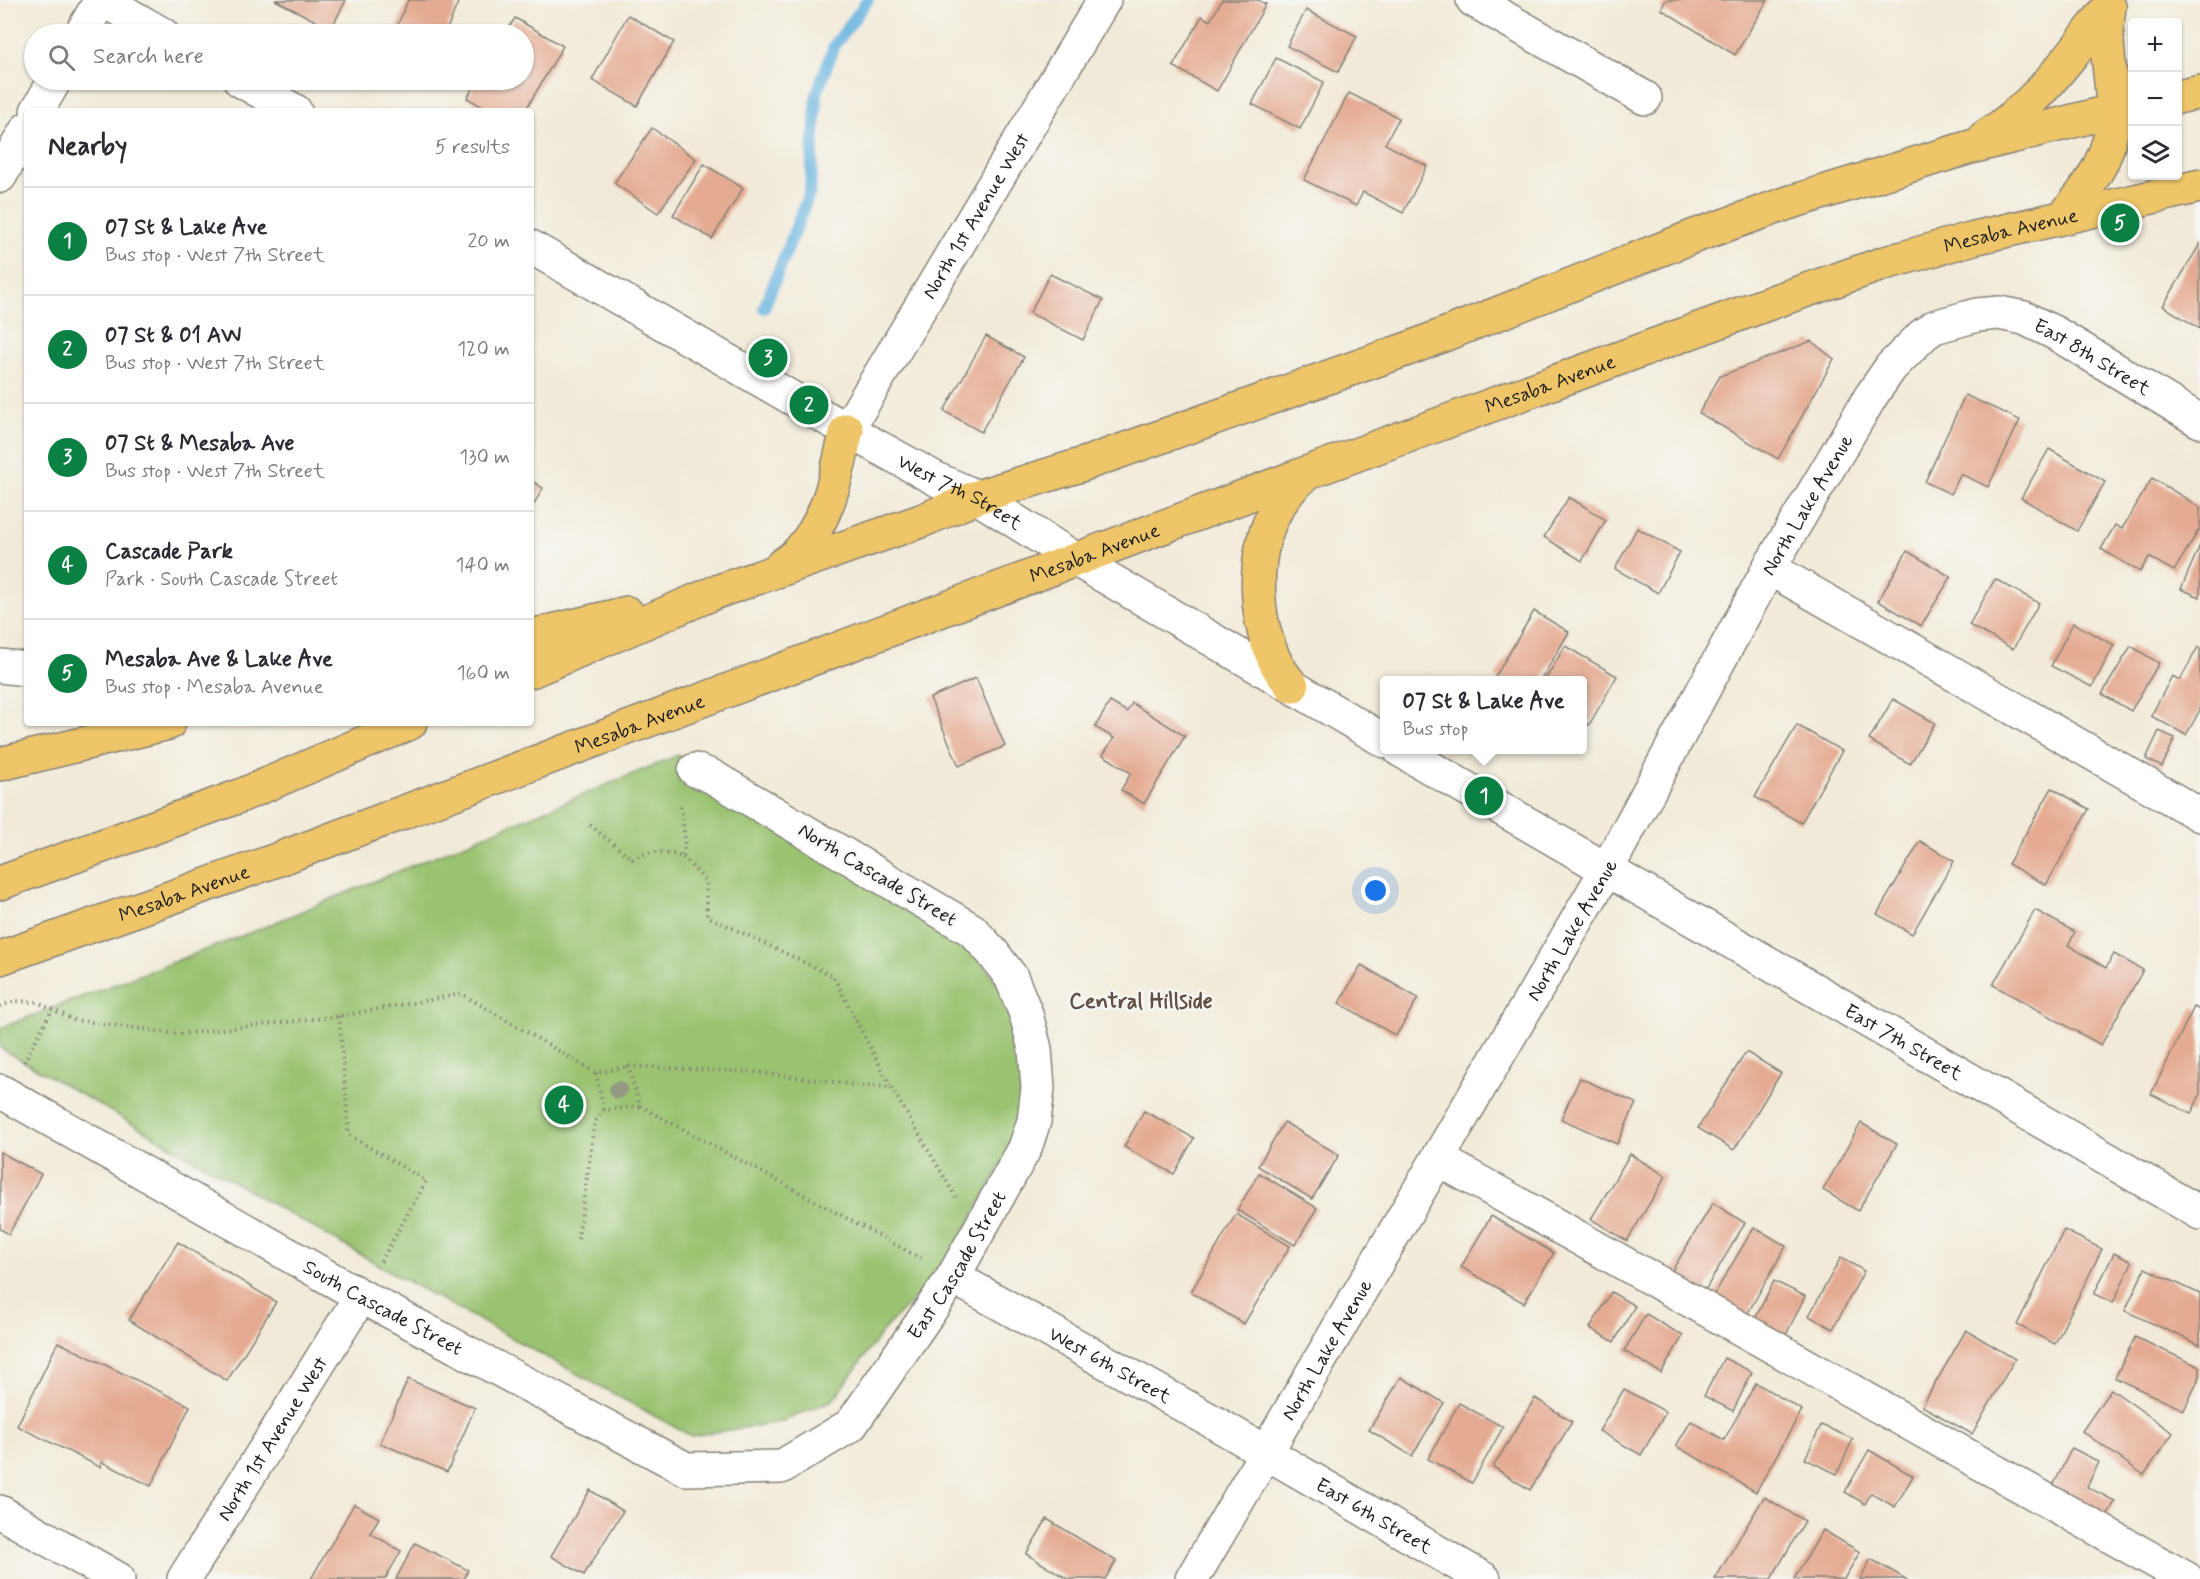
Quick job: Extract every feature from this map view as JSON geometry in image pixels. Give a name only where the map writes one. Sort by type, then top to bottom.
[{"type":"highway","points":[[2064,216],[2097,173],[2123,108],[2106,29],[2111,3]]},
{"type":"highway","points":[[1967,148],[2003,126],[2037,96],[2111,3]]},
{"type":"highway","points":[[2182,96],[2200,92]]},
{"type":"highway","points":[[534,670],[716,592],[921,521],[977,497],[1084,464],[1413,347],[1692,237],[1788,203],[1967,148],[2123,108]]},
{"type":"highway","name":"Mesaba Avenue","points":[[0,958],[271,862],[1075,559],[1767,304],[1886,263],[2064,216],[2200,186]]},
{"type":"highway","points":[[776,571],[800,550],[818,524],[833,487],[847,430]]},
{"type":"highway","points":[[1292,686],[1275,661],[1265,635],[1260,606],[1259,573],[1262,549],[1273,516],[1285,495],[1309,472]]},
{"type":"highway","points":[[534,635],[716,592]]},
{"type":"highway","points":[[0,764],[157,726]]},
{"type":"highway","points":[[0,884],[240,796],[403,726]]},
{"type":"street","points":[[87,24],[102,0],[144,24]]},
{"type":"street","name":"North 1st Avenue West","points":[[847,430],[1104,0]]},
{"type":"street","points":[[1473,0],[1645,98]]},
{"type":"street","points":[[39,108],[49,90]]},
{"type":"street","points":[[258,90],[290,108]]},
{"type":"street","points":[[0,176],[24,134]]},
{"type":"street","name":"West 7th Street","points":[[534,249],[847,430],[938,480],[977,497],[1075,559],[1380,738]]},
{"type":"street","name":"East 8th Street","points":[[1977,315],[1999,314],[2024,318],[2055,333],[2200,421]]},
{"type":"street","name":"North Lake Avenue","points":[[1192,1579],[1607,869],[1769,568],[1871,396],[1891,367],[1923,335],[1934,327],[1977,315]]},
{"type":"street","points":[[1769,568],[2200,815]]},
{"type":"street","points":[[0,666],[24,669]]},
{"type":"street","points":[[1407,754],[1607,869]]},
{"type":"street","name":"North Cascade Street","points":[[695,770],[711,776],[972,930],[1011,977],[1026,1014]]},
{"type":"street","name":"East 7th Street","points":[[1607,869],[2200,1213]]},
{"type":"street","name":"East Cascade Street","points":[[781,1467],[851,1425],[953,1277],[1025,1148],[1035,1121],[1038,1088],[1035,1049],[1026,1014]]},
{"type":"street","name":"South Cascade Street","points":[[3,1093],[369,1283],[686,1469],[781,1467]]},
{"type":"street","points":[[1438,1158],[2187,1579]]},
{"type":"street","name":"West 6th Street","points":[[953,1277],[1217,1424],[1266,1454]]},
{"type":"street","name":"North 1st Avenue West","points":[[184,1579],[369,1283]]},
{"type":"street","name":"East 6th Street","points":[[1266,1454],[1484,1579]]},
{"type":"street","points":[[0,1512],[118,1579]]},
{"type":"path","points":[[683,857],[685,840],[681,801],[695,770]]},
{"type":"path","points":[[590,825],[632,859],[647,852],[667,852],[683,857],[706,880],[707,916],[833,976],[891,1086],[976,1234]]},
{"type":"path","points":[[0,1006],[16,1001],[37,1002],[74,1020],[180,1034],[339,1016],[462,994],[596,1073],[628,1066],[755,1072],[856,1085],[891,1086]]},
{"type":"path","points":[[3,1093],[52,1010]]},
{"type":"path","points":[[339,1016],[349,1135],[426,1181],[369,1283]]},
{"type":"path","points":[[628,1066],[640,1106]]},
{"type":"path","points":[[596,1073],[604,1110]]},
{"type":"path","points":[[578,1239],[595,1121],[604,1110],[640,1106],[953,1277]]},
{"type":"green space","points":[[678,755],[960,930],[1019,1015],[1024,1123],[943,1271],[886,1327],[833,1400],[781,1422],[691,1436],[398,1276],[0,1048],[0,1028],[252,932]]},
{"type":"building","points":[[275,0],[346,0],[334,24],[321,24]]},
{"type":"building","points":[[408,0],[459,0],[449,24],[398,24]]},
{"type":"building","points":[[1222,0],[1258,0],[1266,4],[1217,91],[1173,66],[1202,16],[1210,21]]},
{"type":"building","points":[[1666,0],[1768,0],[1735,55],[1661,9]]},
{"type":"building","points":[[1306,10],[1357,36],[1338,72],[1287,46]]},
{"type":"building","points":[[628,15],[674,42],[637,106],[592,80]]},
{"type":"building","points":[[515,18],[525,24],[511,24]]},
{"type":"building","points":[[534,29],[563,46],[527,108],[485,108],[467,98],[472,90],[534,90]]},
{"type":"building","points":[[1276,58],[1324,82],[1300,129],[1252,104]]},
{"type":"building","points":[[1349,93],[1399,118],[1385,144],[1427,166],[1403,213],[1363,192],[1356,206],[1304,180]]},
{"type":"building","points":[[652,128],[696,159],[658,213],[614,183]]},
{"type":"building","points":[[704,164],[743,188],[712,239],[673,215]]},
{"type":"building","points":[[2200,244],[2200,329],[2163,306]]},
{"type":"building","points":[[1050,274],[1103,300],[1083,340],[1030,313]]},
{"type":"building","points":[[986,336],[1024,357],[981,432],[944,411]]},
{"type":"building","points":[[1811,341],[1834,359],[1778,459],[1699,413],[1720,376]]},
{"type":"building","points":[[1965,395],[2020,420],[1988,487],[1961,474],[1951,494],[1925,482]]},
{"type":"building","points":[[2049,449],[2105,482],[2077,531],[2021,498]]},
{"type":"building","points":[[2152,478],[2200,507],[2200,528],[2174,571],[2149,557],[2140,572],[2101,549],[2115,525],[2122,529]]},
{"type":"building","points":[[534,482],[543,488],[534,504]]},
{"type":"building","points":[[1569,497],[1606,520],[1582,561],[1544,537]]},
{"type":"building","points":[[1637,528],[1680,552],[1658,593],[1615,569]]},
{"type":"building","points":[[2200,545],[2200,597],[2181,589]]},
{"type":"building","points":[[1907,551],[1951,577],[1921,626],[1878,601]]},
{"type":"building","points":[[1995,579],[2039,603],[2013,649],[1969,625]]},
{"type":"building","points":[[1534,611],[1569,632],[1543,676],[1496,676]]},
{"type":"building","points":[[2073,623],[2114,645],[2092,687],[2051,666]]},
{"type":"building","points":[[1565,646],[1617,676],[1589,725],[1587,724],[1587,676],[1547,676]]},
{"type":"building","points":[[2131,646],[2159,663],[2131,711],[2102,694]]},
{"type":"building","points":[[2198,647],[2200,648],[2200,710],[2186,735],[2151,716],[2172,676],[2180,680]]},
{"type":"building","points":[[976,678],[1005,746],[959,766],[930,698]]},
{"type":"building","points":[[1893,699],[1935,723],[1910,764],[1869,740]]},
{"type":"building","points":[[1110,702],[1127,712],[1132,703],[1185,736],[1144,804],[1121,790],[1131,773],[1103,755],[1114,738],[1095,727]]},
{"type":"building","points":[[1797,725],[1842,751],[1801,823],[1755,797]]},
{"type":"building","points":[[2159,731],[2175,738],[2162,767],[2146,759]]},
{"type":"building","points":[[2052,788],[2089,809],[2046,885],[2008,864]]},
{"type":"building","points":[[1920,841],[1954,861],[1912,934],[1877,914]]},
{"type":"building","points":[[2035,910],[2075,932],[2068,945],[2106,968],[2114,954],[2143,970],[2101,1045],[1993,985]]},
{"type":"building","points":[[1361,965],[1418,998],[1396,1036],[1339,1003]]},
{"type":"building","points":[[2194,1007],[2200,1010],[2200,1095],[2191,1114],[2151,1094]]},
{"type":"building","points":[[1746,1052],[1781,1073],[1734,1150],[1698,1128]]},
{"type":"building","points":[[1580,1078],[1636,1103],[1617,1144],[1561,1119]]},
{"type":"building","points":[[1144,1111],[1194,1138],[1174,1174],[1124,1147]]},
{"type":"building","points":[[1284,1122],[1339,1155],[1312,1199],[1258,1166]]},
{"type":"building","points":[[1861,1123],[1897,1144],[1858,1211],[1823,1190]]},
{"type":"building","points":[[0,1152],[41,1174],[9,1234],[0,1229]]},
{"type":"building","points":[[1630,1154],[1666,1176],[1627,1241],[1591,1219]]},
{"type":"building","points":[[1259,1173],[1317,1208],[1295,1245],[1237,1210]]},
{"type":"building","points":[[1713,1203],[1745,1223],[1701,1297],[1668,1277]]},
{"type":"building","points":[[1236,1214],[1290,1246],[1244,1324],[1191,1292]]},
{"type":"building","points":[[1491,1216],[1554,1253],[1524,1303],[1461,1267]]},
{"type":"building","points":[[1754,1227],[1786,1246],[1745,1318],[1712,1298]]},
{"type":"building","points":[[2064,1230],[2102,1249],[2055,1344],[2017,1325]]},
{"type":"building","points":[[178,1242],[276,1302],[227,1381],[129,1320]]},
{"type":"building","points":[[2114,1253],[2132,1262],[2113,1303],[2094,1294]]},
{"type":"building","points":[[1841,1257],[1864,1271],[1833,1329],[1809,1316]]},
{"type":"building","points":[[2145,1268],[2200,1294],[2200,1345],[2125,1311]]},
{"type":"building","points":[[1774,1281],[1805,1296],[1783,1341],[1752,1325]]},
{"type":"building","points":[[1611,1292],[1635,1306],[1614,1342],[1590,1328]]},
{"type":"building","points":[[1646,1314],[1683,1336],[1661,1373],[1624,1351]]},
{"type":"building","points":[[1966,1330],[2015,1359],[1972,1434],[1922,1406]]},
{"type":"building","points":[[2135,1337],[2200,1367],[2200,1376],[2184,1410],[2115,1378]]},
{"type":"building","points":[[58,1342],[190,1406],[151,1486],[102,1462],[100,1467],[17,1426]]},
{"type":"building","points":[[1724,1358],[1752,1372],[1733,1411],[1704,1396]]},
{"type":"building","points":[[1401,1377],[1444,1403],[1412,1456],[1369,1430]]},
{"type":"building","points":[[408,1379],[475,1408],[447,1472],[380,1443]]},
{"type":"building","points":[[1756,1383],[1802,1410],[1756,1492],[1676,1446],[1691,1421],[1724,1440]]},
{"type":"building","points":[[1624,1389],[1666,1412],[1641,1455],[1599,1431]]},
{"type":"building","points":[[2111,1389],[2173,1433],[2144,1475],[2082,1431]]},
{"type":"building","points":[[1535,1398],[1572,1422],[1530,1490],[1493,1467]]},
{"type":"building","points":[[1459,1403],[1503,1427],[1472,1483],[1428,1459]]},
{"type":"building","points":[[1821,1425],[1853,1439],[1837,1474],[1805,1459]]},
{"type":"building","points":[[2072,1448],[2099,1462],[2087,1487],[2115,1501],[2106,1519],[2050,1492]]},
{"type":"building","points":[[1869,1450],[1913,1476],[1895,1507],[1871,1493],[1865,1504],[1845,1492]]},
{"type":"building","points":[[590,1490],[623,1511],[584,1575],[551,1556]]},
{"type":"building","points":[[1764,1497],[1805,1521],[1771,1579],[1715,1579]]},
{"type":"building","points":[[354,1504],[379,1518],[370,1533],[401,1551],[385,1579],[311,1579]]},
{"type":"building","points":[[1047,1519],[1116,1561],[1105,1579],[1068,1579],[1026,1554]]},
{"type":"building","points":[[1823,1530],[1860,1552],[1844,1579],[1794,1579]]},
{"type":"building","points":[[415,1543],[468,1570],[464,1579],[396,1579]]},
{"type":"building","points":[[1871,1559],[1906,1579],[1860,1579]]},
{"type":"waterway","points":[[764,308],[810,192],[817,93],[834,46],[868,0]]},
{"type":"place","name":"Mesaba Ave & Lake Ave","points":[[2120,223]]},
{"type":"place","name":"07 St & Mesaba Ave","points":[[768,358]]},
{"type":"place","name":"07 St & 01 AW","points":[[809,405]]},
{"type":"place","name":"07 St & Lake Ave","points":[[1484,796]]},
{"type":"place","name":"Cascade Park","points":[[564,1105]]},
{"type":"district","name":"Central Hillside","points":[[1141,1000]]}]
